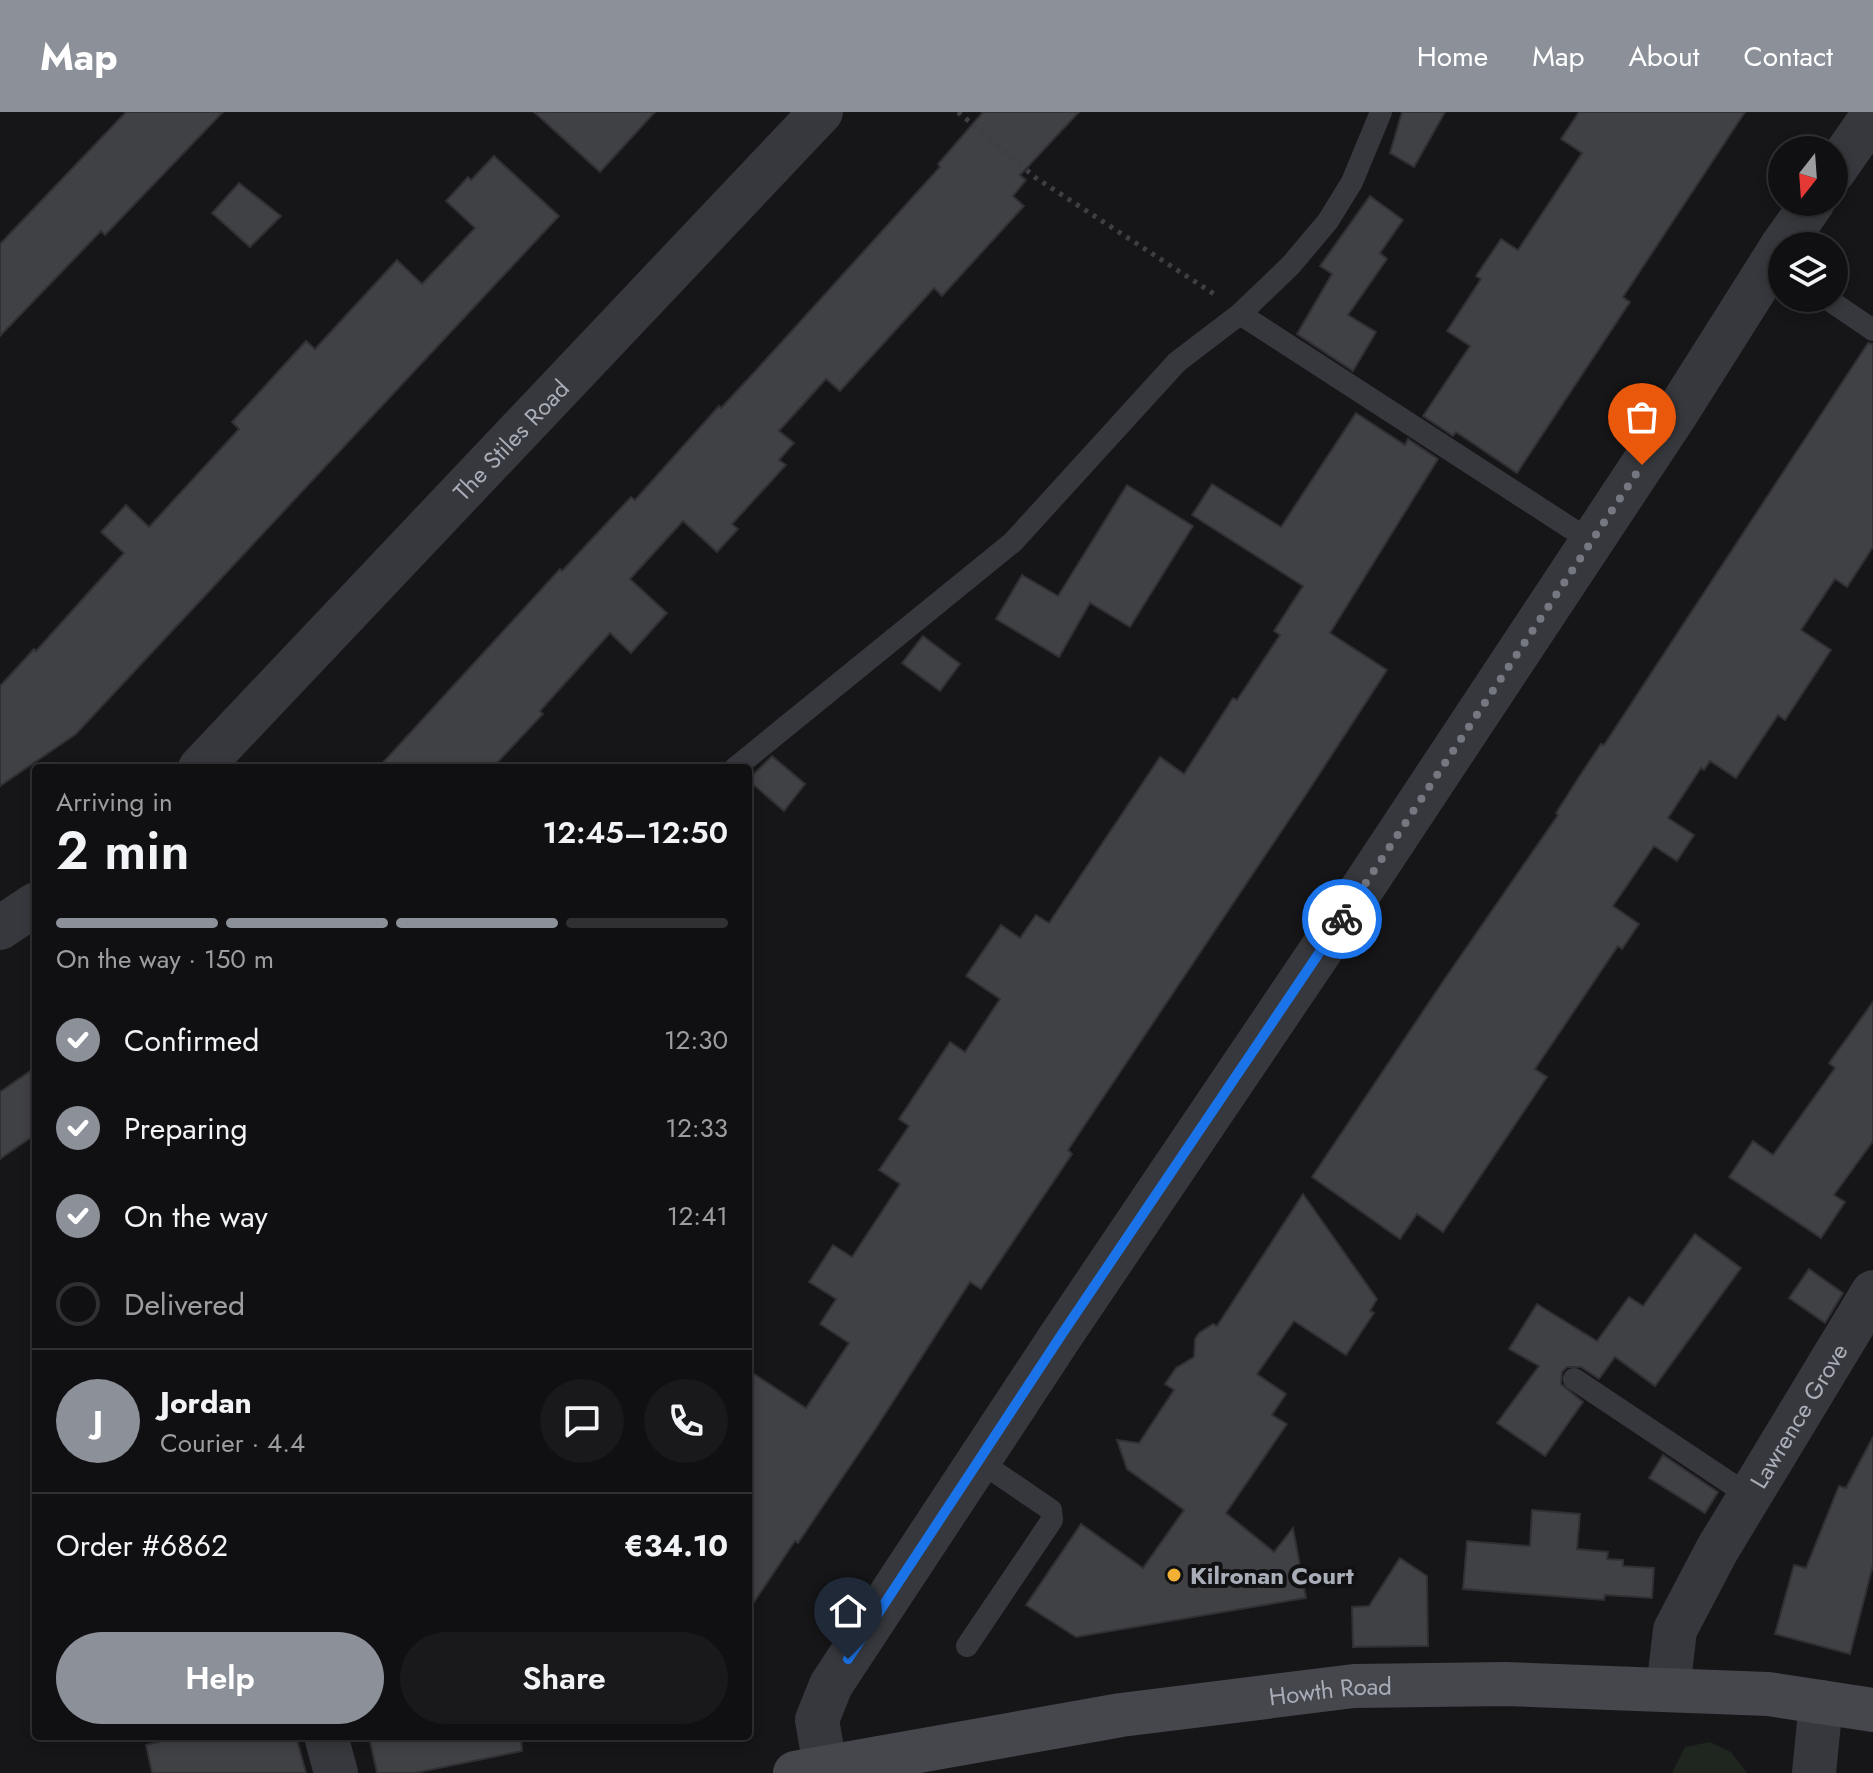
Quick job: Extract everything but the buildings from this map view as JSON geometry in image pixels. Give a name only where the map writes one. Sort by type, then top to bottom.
[{"type":"main road","name":"Howth Road","points":[[810,1770],[1121,1715],[1354,1686],[1506,1684],[1768,1694],[1873,1710]]},
{"type":"street","name":"The Stiles Road","points":[[204,764],[821,112]]},
{"type":"street","points":[[1848,151],[1873,115]]},
{"type":"street","points":[[810,1770],[817,1720],[831,1685],[1768,273]]},
{"type":"street","points":[[0,928],[32,907]]},
{"type":"street","name":"Lawrence Grove","points":[[1668,1690],[1675,1630],[1717,1550],[1873,1292]]},
{"type":"street","points":[[1814,1773],[1821,1702]]},
{"type":"street","points":[[327,1740],[336,1773]]},
{"type":"lane","points":[[740,764],[1013,542],[1177,362],[1240,314],[1291,265],[1328,221],[1352,182],[1381,112]]},
{"type":"lane","points":[[1847,312],[1873,330]]},
{"type":"lane","points":[[1240,314],[1592,542]]},
{"type":"lane","name":"Lawrence Grove","points":[[1574,1379],[1751,1497]]},
{"type":"lane","points":[[967,1646],[1052,1520],[1051,1510],[979,1461]]},
{"type":"path","points":[[958,112],[1036,178],[1206,287],[1240,314]]},
{"type":"shaded area","points":[[1710,1742],[1731,1752],[1747,1773],[1672,1773],[1685,1747]]},
{"type":"way so far","points":[[1342,919],[1642,465]]},
{"type":"place","name":"Kilronan Court","points":[[1174,1575]]},
{"type":"route","points":[[848,1659],[1062,1334],[1342,919]]}]
